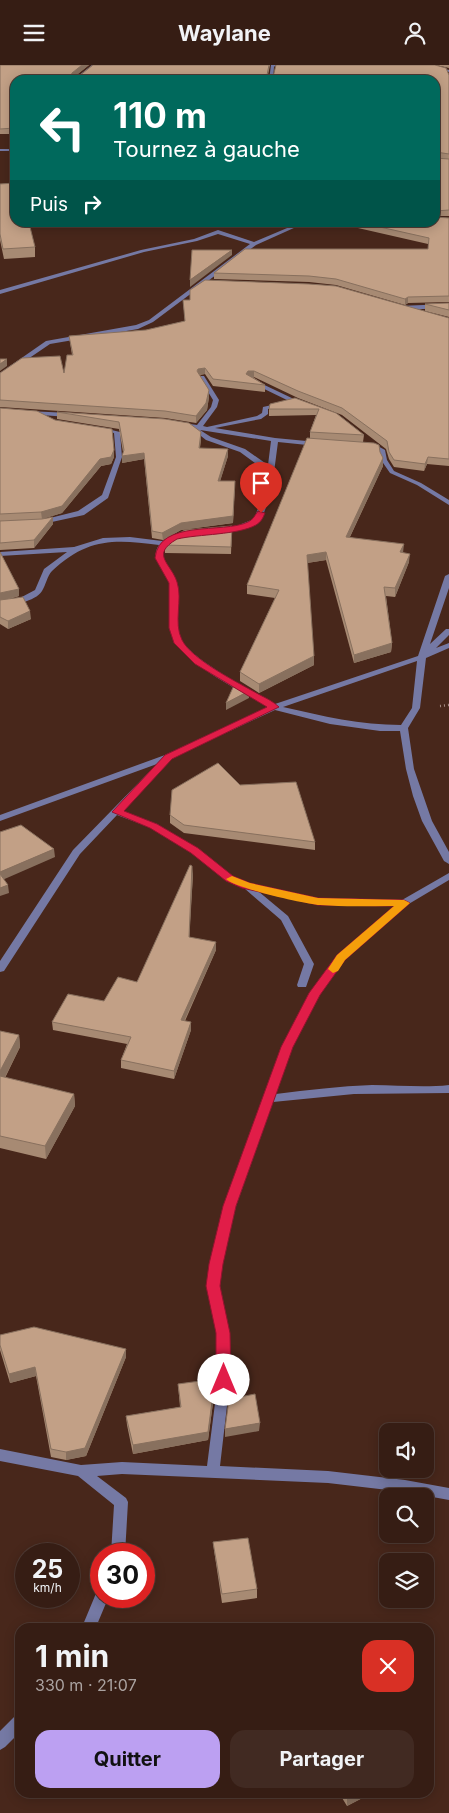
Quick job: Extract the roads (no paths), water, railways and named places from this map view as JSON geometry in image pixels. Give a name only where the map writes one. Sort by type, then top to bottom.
[{"type":"street","points":[[82,75],[95,65]]},
{"type":"street","points":[[424,65],[449,71]]},
{"type":"street","points":[[0,376],[48,342],[138,327],[151,321],[254,244],[293,227]]},
{"type":"street","points":[[0,292],[143,251],[195,240],[218,232],[254,244]]},
{"type":"street","points":[[203,282],[212,283]]},
{"type":"street","points":[[390,305],[418,314]]},
{"type":"street","points":[[398,308],[449,306]]},
{"type":"street","points":[[198,427],[214,407],[216,400],[202,377]]},
{"type":"street","points":[[251,380],[265,389],[303,405]]},
{"type":"street","points":[[198,427],[260,417],[265,414],[266,408],[294,401]]},
{"type":"street","points":[[18,412],[73,415]]},
{"type":"street","points":[[35,413],[56,423]]},
{"type":"street","points":[[174,424],[275,440],[328,445]]},
{"type":"street","points":[[198,427],[203,437],[239,449],[259,461],[270,471]]},
{"type":"street","points":[[34,523],[42,523],[81,513],[105,496],[119,457],[117,432],[91,428]]},
{"type":"street","points":[[362,437],[383,451],[384,460],[392,473],[419,484],[449,503]]},
{"type":"street","points":[[211,532],[241,527],[257,520],[267,495],[275,440]]},
{"type":"street","points":[[356,446],[376,447]]},
{"type":"street","points":[[191,533],[174,537],[164,544],[160,549],[159,558],[173,583],[174,628],[178,641],[198,662],[274,707],[339,723],[380,728],[404,728]]},
{"type":"street","points":[[0,554],[75,549],[103,540],[130,539],[164,544]]},
{"type":"street","points":[[0,605],[20,601],[38,591],[47,571],[75,549]]},
{"type":"street","points":[[449,576],[422,657],[416,708],[404,728],[410,769],[418,796],[427,821],[449,861]]},
{"type":"street","points":[[422,657],[449,631]]},
{"type":"street","points":[[0,818],[168,757],[274,707],[422,657],[449,645]]},
{"type":"street","points":[[0,969],[76,852],[117,812],[168,757]]},
{"type":"street","points":[[117,812],[154,826],[194,851],[230,879],[246,885],[318,901],[404,903]]},
{"type":"street","points":[[213,1471],[224,1380],[223,1333],[213,1286],[216,1264],[230,1206],[287,1047],[315,993],[341,958],[404,903],[449,876]]},
{"type":"street","points":[[246,885],[285,918],[309,964],[302,985]]},
{"type":"street","points":[[268,1099],[326,1091],[385,1089],[429,1092],[449,1089]]},
{"type":"street","points":[[0,1455],[81,1471],[122,1468],[328,1477],[405,1486],[449,1494]]},
{"type":"street","points":[[81,1471],[121,1503],[119,1543]]},
{"type":"street","points":[[91,1623],[97,1608]]},
{"type":"street","points":[[0,1742],[15,1726]]}]
